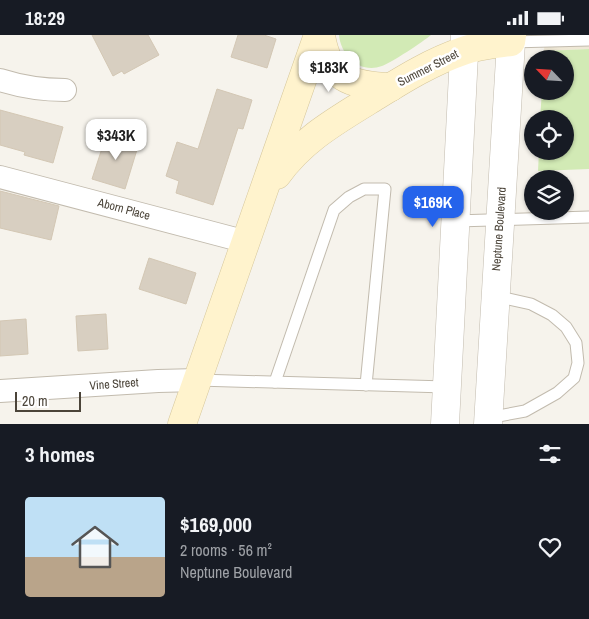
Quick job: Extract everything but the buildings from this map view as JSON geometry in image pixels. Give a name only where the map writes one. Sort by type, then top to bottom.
[{"type":"main road","points":[[320,35],[323,50],[329,64],[338,73],[351,81],[376,87],[391,87]]},
{"type":"main road","name":"Summer Street","points":[[182,424],[320,35]]},
{"type":"main road","name":"Summer Street","points":[[264,192],[301,146],[391,87],[464,43],[486,45],[512,39]]},
{"type":"street","name":"Neptune Boulevard","points":[[488,421],[512,39]]},
{"type":"street","points":[[445,424],[464,43]]},
{"type":"street","points":[[0,80],[28,88],[65,90]]},
{"type":"street","name":"Aborn Place","points":[[0,177],[247,242]]},
{"type":"street","name":"Vine Street","points":[[0,391],[198,380]]},
{"type":"lane","points":[[512,39],[589,40]]},
{"type":"lane","points":[[275,382],[334,210],[349,197],[364,189],[385,189],[366,385]]},
{"type":"lane","points":[[455,221],[589,217]]},
{"type":"lane","points":[[488,421],[525,411],[557,393],[574,378],[578,363],[576,343],[566,327],[552,315],[531,304],[495,296]]},
{"type":"lane","points":[[198,380],[446,387]]},
{"type":"shaded area","points":[[545,35],[589,35],[589,49],[544,50]]},
{"type":"green space","points":[[339,35],[431,35],[392,61],[374,68],[359,65],[353,61],[343,50]]},
{"type":"green space","points":[[589,49],[589,169],[538,170],[539,160],[574,160],[574,110],[541,110],[541,100],[574,100],[574,50],[566,50]]}]
